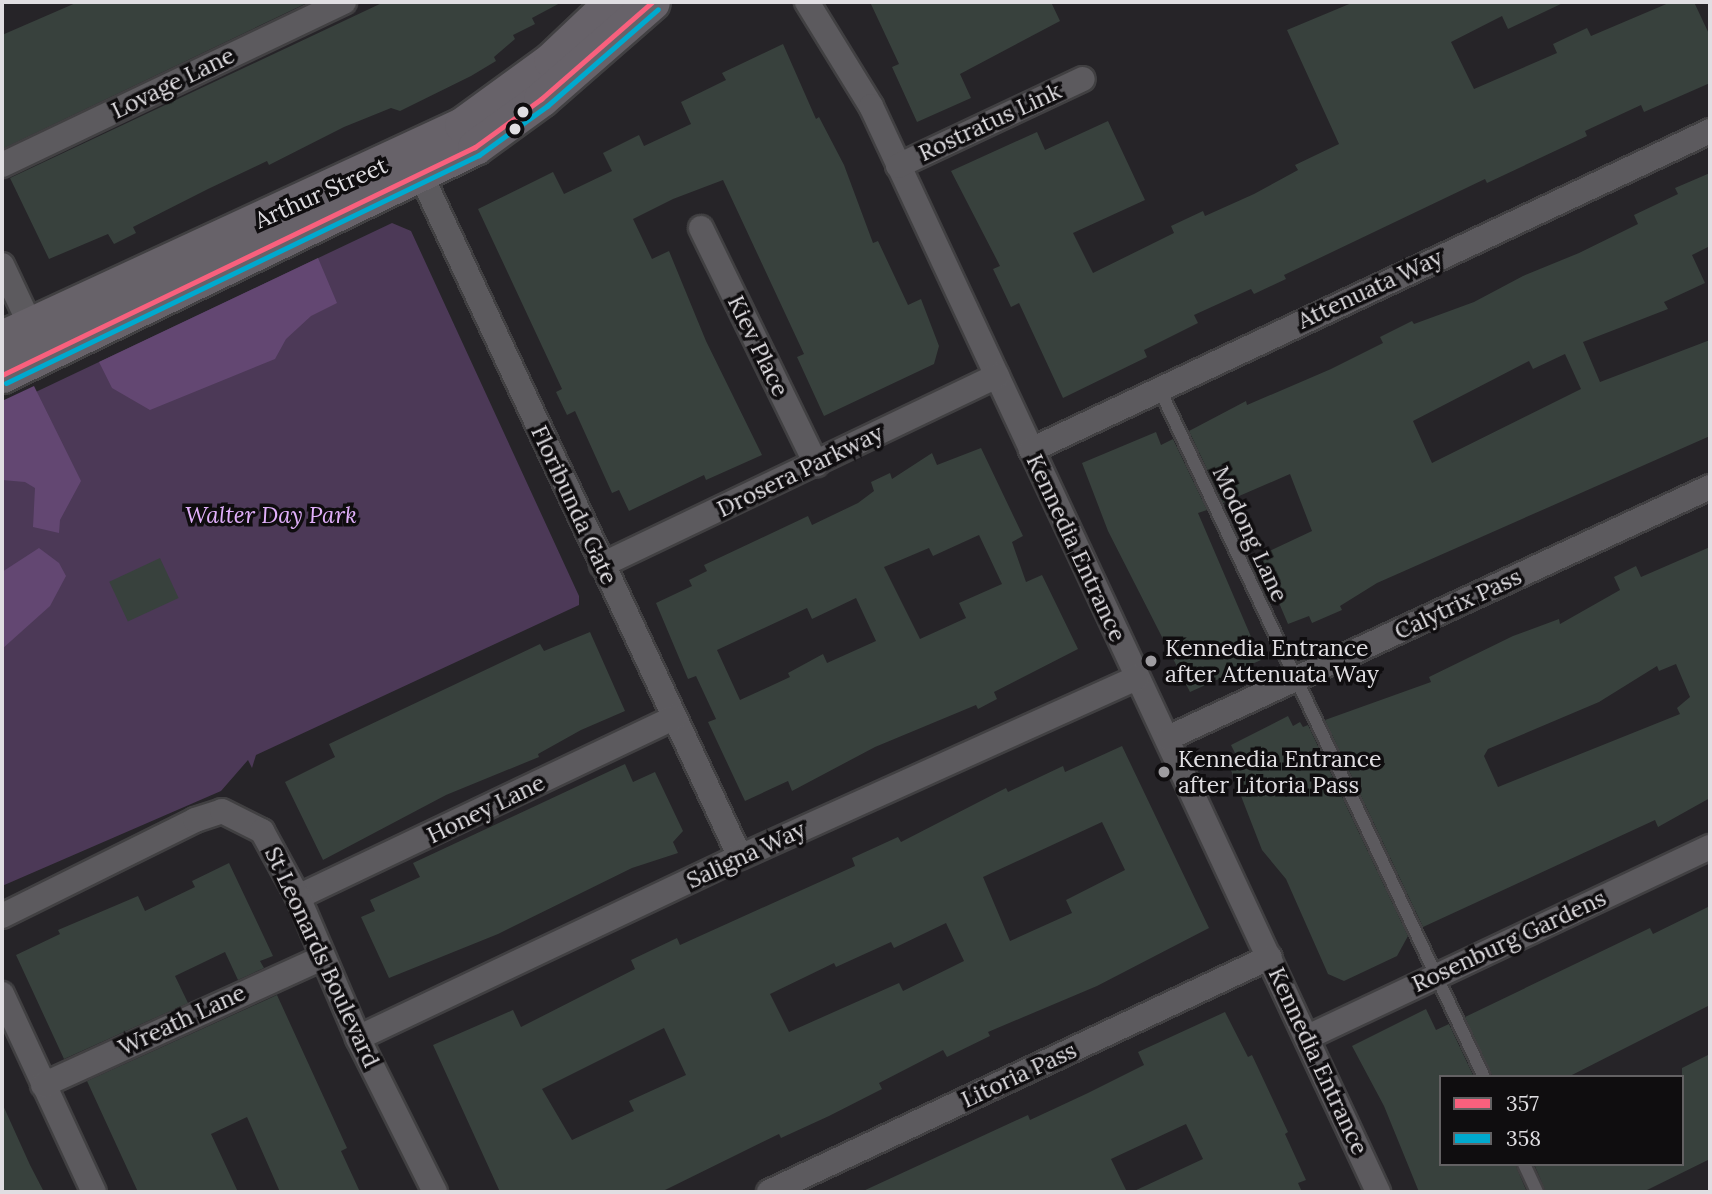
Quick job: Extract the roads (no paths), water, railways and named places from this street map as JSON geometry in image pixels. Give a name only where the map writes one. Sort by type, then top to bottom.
[{"type":"street","name":"Lovage Lane","points":[[2,165],[344,2]]},
{"type":"street","name":"Arthur Street","points":[[416,164],[551,60],[611,2]]},
{"type":"street","name":"Arthur Street","points":[[2,375],[25,339],[416,164],[475,147],[541,99],[652,2]]},
{"type":"street","name":"Kennedia Entrance","points":[[797,2],[814,12],[871,106],[1136,678],[1168,738],[1308,1037],[1378,1192]]},
{"type":"street","name":"Rostratus Link","points":[[898,166],[1083,79]]},
{"type":"street","name":"Attenuata Way","points":[[1031,450],[1159,387],[1710,131]]},
{"type":"street","name":"Floribunda Gate","points":[[416,164],[740,857]]},
{"type":"street","name":"Kiev Place","points":[[701,228],[816,464]]},
{"type":"street","points":[[2,265],[25,339]]},
{"type":"street","name":"Drosera Parkway","points":[[602,565],[997,376]]},
{"type":"street","name":"Calytrix Pass","points":[[1168,738],[1710,487]]},
{"type":"street","name":"Saligna Way","points":[[358,1038],[740,857],[1136,678]]},
{"type":"street","name":"Honey Lane","points":[[298,897],[674,718]]},
{"type":"street","name":"St Leonards Boulevard","points":[[2,916],[195,820],[222,811],[262,831],[298,897],[358,1038],[435,1192]]},
{"type":"street","name":"Rosenburg Gardens","points":[[1308,1037],[1710,847]]},
{"type":"street","name":"Litoria Pass","points":[[769,1192],[1270,957]]},
{"type":"street","name":"Wreath Lane","points":[[43,1085],[322,958]]},
{"type":"street","points":[[2,993],[94,1192]]},
{"type":"lane","name":"Modong Lane","points":[[1159,387],[1483,1075]]},
{"type":"lane","points":[[1525,1166],[1537,1192]]},
{"type":"place","name":"Kennedia Entrance after Attenuata Way","points":[[1151,661]]},
{"type":"place","name":"Kennedia Entrance after Litoria Pass","points":[[1164,772]]},
{"type":"park label","name":"Walter Day Park","points":[[271,515]]}]
